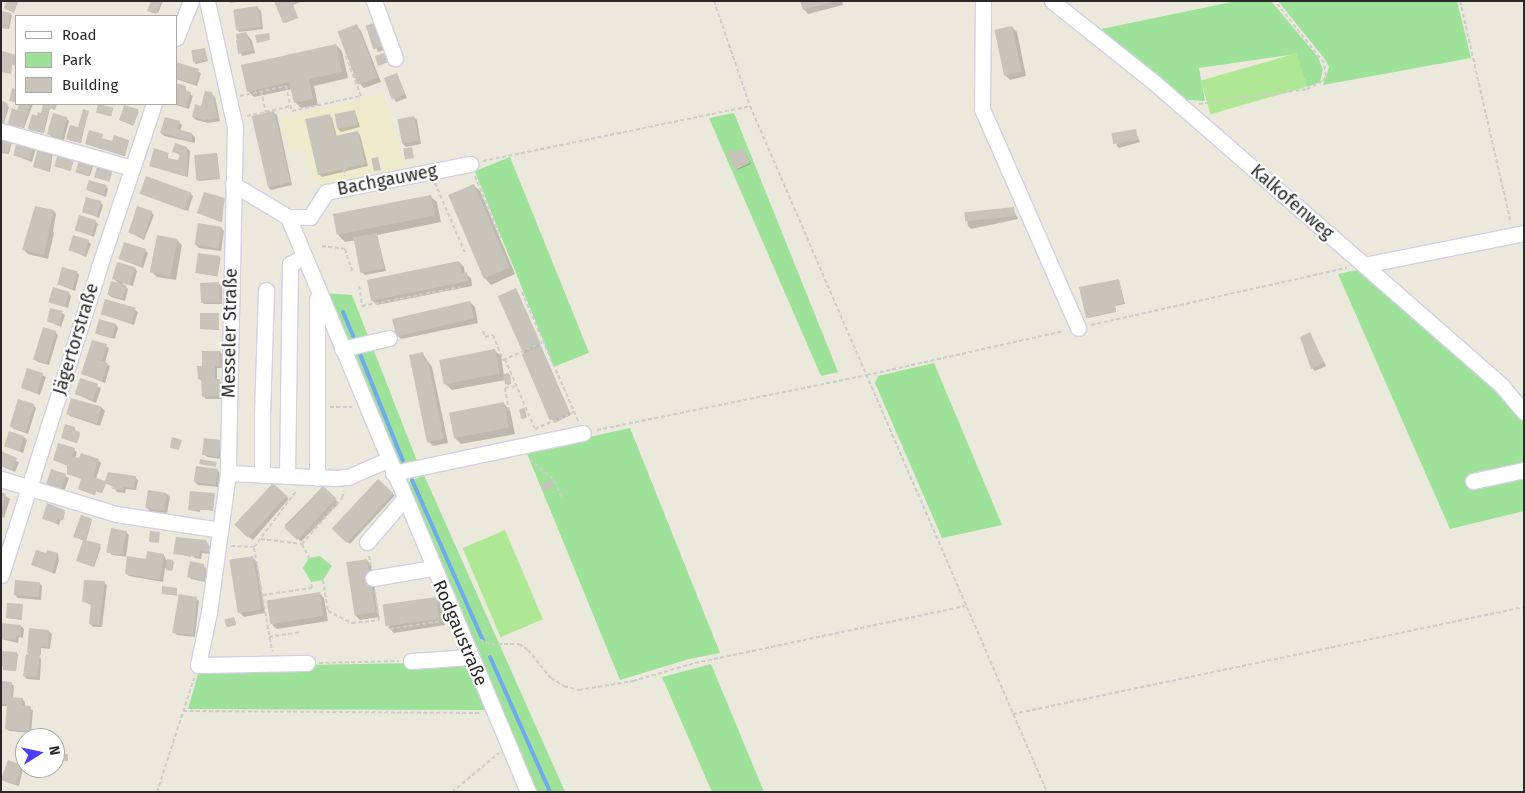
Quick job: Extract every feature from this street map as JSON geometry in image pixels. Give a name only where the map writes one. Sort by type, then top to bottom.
[{"type":"street","points":[[178,33],[191,1]]},
{"type":"street","name":"Messeler Straße","points":[[198,665],[209,612],[228,473],[235,119],[206,1]]},
{"type":"street","points":[[374,1],[395,58]]},
{"type":"street","points":[[983,1],[982,109],[1078,328]]},
{"type":"street","name":"Kalkofenweg","points":[[1052,1],[1156,84],[1364,264],[1502,386],[1524,412]]},
{"type":"street","name":"Jägertorstraße","points":[[1,576],[154,105]]},
{"type":"street","points":[[1,132],[132,168]]},
{"type":"street","name":"Bachgauweg","points":[[288,217],[310,217],[326,192],[470,164]]},
{"type":"street","points":[[233,184],[288,217]]},
{"type":"street","name":"Rodgaustraße","points":[[288,217],[432,568],[528,792]]},
{"type":"street","points":[[1364,264],[1519,234]]},
{"type":"street","points":[[287,476],[290,264],[304,257]]},
{"type":"street","points":[[262,475],[266,290]]},
{"type":"street","points":[[312,477],[317,407],[317,290]]},
{"type":"street","points":[[342,349],[389,338]]},
{"type":"street","points":[[228,473],[348,477],[390,466],[517,447],[538,436],[583,433]]},
{"type":"street","points":[[1473,481],[1524,470]]},
{"type":"street","points":[[1,479],[116,514],[220,530]]},
{"type":"street","points":[[367,542],[404,499]]},
{"type":"street","points":[[373,578],[432,568]]},
{"type":"street","points":[[411,661],[470,657]]},
{"type":"street","points":[[198,665],[307,663]]},
{"type":"path","points":[[714,1],[750,106],[1047,792]]},
{"type":"path","points":[[1188,112],[1196,104],[1307,89],[1323,81],[1326,76],[1324,63],[1275,1]]},
{"type":"path","points":[[1460,1],[1519,234]]},
{"type":"path","points":[[230,98],[284,85],[292,111],[360,96],[345,54]]},
{"type":"path","points":[[261,91],[266,112]]},
{"type":"path","points":[[235,119],[291,106]]},
{"type":"path","points":[[501,238],[470,164],[750,106]]},
{"type":"path","points":[[430,172],[466,255]]},
{"type":"path","points":[[322,246],[345,249],[352,270]]},
{"type":"path","points":[[522,292],[583,433],[867,375],[1364,264]]},
{"type":"path","points":[[358,286],[362,306],[460,287]]},
{"type":"path","points":[[483,331],[485,337],[493,335],[503,360],[544,342]]},
{"type":"path","points":[[506,359],[538,436],[574,412]]},
{"type":"path","points":[[509,411],[504,388],[516,385]]},
{"type":"path","points":[[317,407],[365,406]]},
{"type":"path","points":[[517,447],[555,481],[562,497]]},
{"type":"path","points":[[301,632],[269,637],[254,547],[312,477]]},
{"type":"path","points":[[302,544],[342,498],[348,477]]},
{"type":"path","points":[[260,539],[302,544]]},
{"type":"path","points":[[323,580],[328,611],[352,623],[379,620],[367,542]]},
{"type":"path","points":[[302,544],[310,558]]},
{"type":"path","points":[[218,546],[254,547]]},
{"type":"path","points":[[263,595],[312,588],[311,582]]},
{"type":"path","points":[[460,635],[491,644],[519,644],[528,650],[550,678],[564,686],[579,690],[633,681],[695,663],[965,606]]},
{"type":"path","points":[[1013,714],[1524,607]]},
{"type":"path","points":[[390,629],[454,619]]},
{"type":"path","points":[[307,663],[411,661]]},
{"type":"path","points":[[157,792],[198,665]]},
{"type":"path","points":[[183,711],[493,713]]},
{"type":"path","points":[[452,792],[508,746]]},
{"type":"shaded area","points":[[383,93],[407,172],[325,189],[311,179],[304,149],[290,153],[281,118]],"holes":[[[355,110],[358,125],[337,129],[334,115]],[[330,114],[335,136],[358,131],[365,164],[318,175],[305,119]],[[378,157],[381,170],[374,172],[371,158]]]},
{"type":"green space","points":[[1236,1],[1271,1],[1318,57],[1323,70],[1320,82],[1307,87],[1296,54],[1199,68],[1205,101],[1187,100],[1097,30]]},
{"type":"green space","points":[[1278,1],[1457,1],[1471,58],[1323,85],[1329,67],[1324,58]]},
{"type":"green space","points":[[1297,53],[1307,87],[1211,114],[1201,81]]},
{"type":"green space","points":[[734,113],[838,372],[821,376],[709,118]]},
{"type":"green space","points":[[510,157],[589,353],[554,367],[475,171]]},
{"type":"green space","points":[[1362,269],[1500,391],[1524,420],[1524,511],[1450,529],[1338,274]]},
{"type":"green space","points":[[324,293],[352,295],[417,461],[394,465]]},
{"type":"green space","points":[[934,363],[1002,525],[942,538],[875,383],[878,376]]},
{"type":"green space","points":[[630,428],[720,653],[689,659],[620,680],[526,451]]},
{"type":"green space","points":[[424,475],[565,791],[538,792],[401,485]]},
{"type":"green space","points":[[505,530],[543,619],[501,637],[463,548]]},
{"type":"green space","points":[[320,556],[332,566],[323,580],[311,582],[303,568],[309,558]]},
{"type":"green space","points":[[466,662],[488,710],[188,709],[200,667]]},
{"type":"green space","points":[[711,664],[764,792],[712,792],[662,677]]},
{"type":"building","points":[[7,1],[18,2],[14,13],[4,8]]},
{"type":"building","points":[[151,1],[162,1],[156,14],[147,11]]},
{"type":"building","points":[[274,1],[299,1],[292,4],[298,17],[283,23]]},
{"type":"building","points":[[800,1],[833,1],[833,2],[803,10]]},
{"type":"building","points":[[258,6],[261,27],[236,30],[233,9]]},
{"type":"building","points":[[1,11],[11,13],[8,29],[1,27]]},
{"type":"building","points":[[380,21],[388,45],[373,49],[366,26]]},
{"type":"building","points":[[357,24],[377,77],[358,85],[337,32]]},
{"type":"building","points":[[1012,26],[1022,72],[1004,76],[994,30]]},
{"type":"building","points":[[246,32],[253,50],[238,54],[236,34]]},
{"type":"building","points":[[269,33],[270,40],[257,43],[255,35]]},
{"type":"building","points":[[336,44],[342,72],[309,79],[313,99],[294,103],[289,82],[247,92],[241,65]]},
{"type":"building","points":[[205,48],[207,60],[193,62],[191,50]]},
{"type":"building","points":[[2,51],[15,55],[15,66],[12,65],[11,74],[1,72]]},
{"type":"building","points":[[384,53],[388,62],[378,66],[375,56]]},
{"type":"building","points":[[178,63],[199,69],[195,84],[178,79]]},
{"type":"building","points":[[397,73],[405,95],[392,99],[384,78]]},
{"type":"building","points":[[178,84],[186,86],[185,90],[191,92],[186,107],[178,105]]},
{"type":"building","points":[[12,88],[15,89],[15,102],[9,101]]},
{"type":"building","points":[[205,91],[212,92],[218,118],[204,120],[192,117],[195,104],[201,106]]},
{"type":"building","points":[[1,100],[8,104],[4,123],[1,122]]},
{"type":"building","points":[[19,105],[30,105],[23,128],[8,124],[12,108],[17,110]]},
{"type":"building","points":[[43,105],[56,105],[54,109],[49,108],[43,133],[28,129],[32,114],[37,116],[38,112],[41,113]]},
{"type":"building","points":[[98,105],[114,108],[111,117],[96,113]]},
{"type":"building","points":[[124,105],[138,109],[134,125],[120,120]]},
{"type":"building","points":[[83,109],[89,111],[80,143],[66,139],[70,125],[78,127]]},
{"type":"building","points":[[355,110],[358,125],[337,129],[334,114]]},
{"type":"building","points":[[274,111],[290,182],[268,187],[252,116]]},
{"type":"building","points":[[53,113],[67,117],[61,138],[47,134]]},
{"type":"building","points":[[330,114],[335,136],[358,131],[365,164],[318,175],[305,119]]},
{"type":"building","points":[[414,116],[419,141],[402,144],[397,119]]},
{"type":"building","points":[[165,117],[180,121],[177,129],[192,133],[192,141],[160,133]]},
{"type":"building","points":[[1136,129],[1138,140],[1113,144],[1111,133]]},
{"type":"building","points":[[89,130],[103,134],[102,138],[112,141],[114,135],[129,140],[124,156],[85,144]]},
{"type":"building","points":[[1,136],[12,139],[8,153],[1,151]]},
{"type":"building","points":[[17,140],[34,144],[30,159],[13,156]]},
{"type":"building","points":[[175,143],[187,147],[187,177],[149,166],[154,148],[169,153],[167,158],[178,160],[180,154],[172,152]]},
{"type":"building","points":[[38,146],[52,149],[49,171],[33,167]]},
{"type":"building","points":[[412,147],[414,158],[405,159],[403,149]]},
{"type":"building","points":[[744,148],[750,163],[735,170],[727,152],[733,149],[735,152]]},
{"type":"building","points":[[59,151],[75,156],[71,171],[54,166]]},
{"type":"building","points":[[217,153],[219,178],[196,180],[194,155]]},
{"type":"building","points":[[80,157],[93,161],[89,176],[75,172]]},
{"type":"building","points":[[378,157],[381,170],[374,171],[371,159]]},
{"type":"building","points":[[98,163],[113,167],[110,182],[94,177]]},
{"type":"building","points":[[146,176],[191,192],[185,210],[140,194]]},
{"type":"building","points":[[89,180],[106,185],[104,195],[86,190]]},
{"type":"building","points":[[474,184],[510,268],[484,279],[448,195]]},
{"type":"building","points":[[204,192],[225,198],[221,222],[197,213]]},
{"type":"building","points":[[431,195],[435,216],[337,235],[333,214]]},
{"type":"building","points":[[86,197],[101,201],[97,217],[82,212]]},
{"type":"building","points":[[35,206],[54,210],[44,255],[22,250]]},
{"type":"building","points":[[137,206],[152,211],[144,238],[128,233]]},
{"type":"building","points":[[1014,207],[1015,216],[965,221],[964,212]]},
{"type":"building","points":[[79,215],[96,220],[92,235],[75,230]]},
{"type":"building","points":[[198,223],[222,227],[218,248],[195,245]]},
{"type":"building","points":[[377,233],[384,268],[360,273],[353,238]]},
{"type":"building","points":[[73,235],[89,240],[85,255],[68,250]]},
{"type":"building","points":[[157,235],[178,239],[170,276],[150,272]]},
{"type":"building","points":[[124,242],[146,249],[140,266],[118,259]]},
{"type":"building","points":[[198,253],[220,256],[217,276],[195,273]]},
{"type":"building","points":[[459,261],[462,273],[467,272],[468,281],[371,301],[367,280]]},
{"type":"building","points":[[117,262],[135,267],[130,285],[112,279]]},
{"type":"building","points":[[62,267],[77,271],[73,289],[57,284]]},
{"type":"building","points":[[1119,279],[1124,303],[1115,305],[1116,311],[1086,318],[1079,287]]},
{"type":"building","points":[[111,281],[126,285],[123,299],[107,295]]},
{"type":"building","points":[[219,282],[220,302],[201,303],[200,283]]},
{"type":"building","points":[[53,287],[69,292],[65,307],[48,302]]},
{"type":"building","points":[[516,288],[540,343],[522,351],[498,296]]},
{"type":"building","points":[[105,299],[136,308],[131,323],[101,314]]},
{"type":"building","points":[[470,301],[474,319],[396,337],[392,319]]},
{"type":"building","points":[[50,308],[63,311],[60,325],[47,322]]},
{"type":"building","points":[[200,313],[219,313],[219,329],[200,329]]},
{"type":"building","points":[[99,319],[116,324],[112,338],[95,333]]},
{"type":"building","points":[[43,327],[56,331],[46,364],[33,360]]},
{"type":"building","points":[[1310,332],[1324,363],[1311,369],[1300,337]]},
{"type":"building","points":[[92,340],[107,344],[102,360],[94,358],[108,363],[102,381],[81,374]]},
{"type":"building","points":[[541,346],[569,412],[550,420],[522,354]]},
{"type":"building","points":[[495,349],[500,374],[444,384],[439,360]]},
{"type":"building","points":[[202,351],[220,351],[220,366],[215,366],[215,379],[220,379],[220,396],[202,397],[201,379],[198,379],[197,366],[202,366]]},
{"type":"building","points":[[423,352],[425,361],[428,361],[444,439],[427,442],[409,355]]},
{"type":"building","points":[[27,368],[43,373],[37,393],[21,388]]},
{"type":"building","points":[[509,373],[511,383],[505,384],[503,374]]},
{"type":"building","points":[[80,378],[98,384],[93,400],[75,394]]},
{"type":"building","points":[[71,398],[102,407],[97,423],[66,414]]},
{"type":"building","points":[[18,399],[34,404],[26,432],[10,427]]},
{"type":"building","points":[[504,402],[509,428],[454,438],[449,413]]},
{"type":"building","points":[[525,408],[527,418],[521,419],[519,409]]},
{"type":"building","points":[[65,424],[75,427],[74,430],[80,432],[76,443],[61,438]]},
{"type":"building","points":[[9,431],[24,436],[19,451],[4,446]]},
{"type":"building","points":[[172,437],[182,440],[179,450],[170,448]]},
{"type":"building","points":[[204,438],[221,440],[219,457],[202,455]]},
{"type":"building","points":[[58,443],[75,448],[72,456],[79,458],[81,453],[99,459],[93,477],[105,481],[108,472],[136,476],[134,488],[112,489],[113,485],[105,484],[101,493],[95,491],[94,495],[78,489],[81,479],[67,474],[67,465],[53,460]]},
{"type":"building","points":[[1,451],[17,458],[12,470],[1,465]]},
{"type":"building","points":[[200,459],[217,462],[216,467],[199,464]]},
{"type":"building","points":[[196,466],[218,469],[216,485],[194,482]]},
{"type":"building","points":[[51,469],[66,474],[61,490],[46,485]]},
{"type":"building","points":[[378,479],[393,493],[347,543],[332,529]]},
{"type":"building","points":[[551,480],[554,487],[544,491],[541,485]]},
{"type":"building","points":[[273,483],[287,496],[248,538],[234,525]]},
{"type":"building","points":[[323,486],[336,498],[297,540],[284,528]]},
{"type":"building","points":[[148,490],[167,493],[164,511],[145,508]]},
{"type":"building","points":[[190,491],[215,493],[213,510],[188,510]]},
{"type":"building","points":[[1,492],[6,494],[2,507],[1,507]]},
{"type":"building","points":[[47,503],[65,510],[62,520],[58,518],[56,523],[42,519]]},
{"type":"building","points":[[81,515],[92,519],[85,540],[101,544],[93,566],[76,561],[83,540],[73,537]]},
{"type":"building","points":[[111,528],[127,531],[122,556],[106,553]]},
{"type":"building","points":[[150,531],[160,532],[159,543],[149,542]]},
{"type":"building","points":[[176,537],[206,540],[209,552],[200,550],[199,557],[173,554]]},
{"type":"building","points":[[36,550],[46,553],[47,550],[58,553],[52,572],[31,565]]},
{"type":"building","points":[[147,551],[164,554],[160,580],[125,574],[127,556],[146,559]]},
{"type":"building","points":[[253,556],[261,609],[238,613],[229,560]]},
{"type":"building","points":[[167,559],[173,560],[171,571],[166,570]]},
{"type":"building","points":[[367,559],[375,612],[355,616],[346,562]]},
{"type":"building","points":[[190,561],[204,564],[204,567],[206,567],[204,580],[187,577]]},
{"type":"building","points":[[15,580],[40,582],[39,597],[14,595]]},
{"type":"building","points":[[84,580],[105,581],[99,625],[89,624],[91,603],[82,602]]},
{"type":"building","points":[[162,586],[177,588],[177,595],[162,594]]},
{"type":"building","points":[[320,592],[324,616],[270,624],[267,600]]},
{"type":"building","points":[[179,594],[197,597],[193,635],[172,633]]},
{"type":"building","points":[[436,597],[439,619],[386,626],[383,605]]},
{"type":"building","points":[[7,603],[23,604],[22,619],[6,618]]},
{"type":"building","points":[[234,617],[236,624],[226,626],[224,620]]},
{"type":"building","points":[[1,623],[21,625],[21,636],[16,635],[16,640],[1,639]]},
{"type":"building","points":[[29,628],[49,630],[48,647],[41,646],[37,677],[23,676],[26,654],[33,654],[27,653]]},
{"type":"building","points":[[1,651],[17,652],[16,671],[3,670]]},
{"type":"building","points":[[1,681],[12,682],[11,697],[23,698],[22,705],[31,706],[29,728],[5,729],[7,704],[1,704]]},
{"type":"building","points":[[65,754],[68,754],[68,760],[65,760]]},
{"type":"building","points":[[8,760],[15,763],[15,778],[17,778],[15,785],[1,780]]},
{"type":"waterway","points":[[343,312],[353,336]]},
{"type":"waterway","points":[[360,354],[403,461]]},
{"type":"waterway","points":[[412,480],[483,640]]},
{"type":"waterway","points":[[490,657],[550,792]]}]
